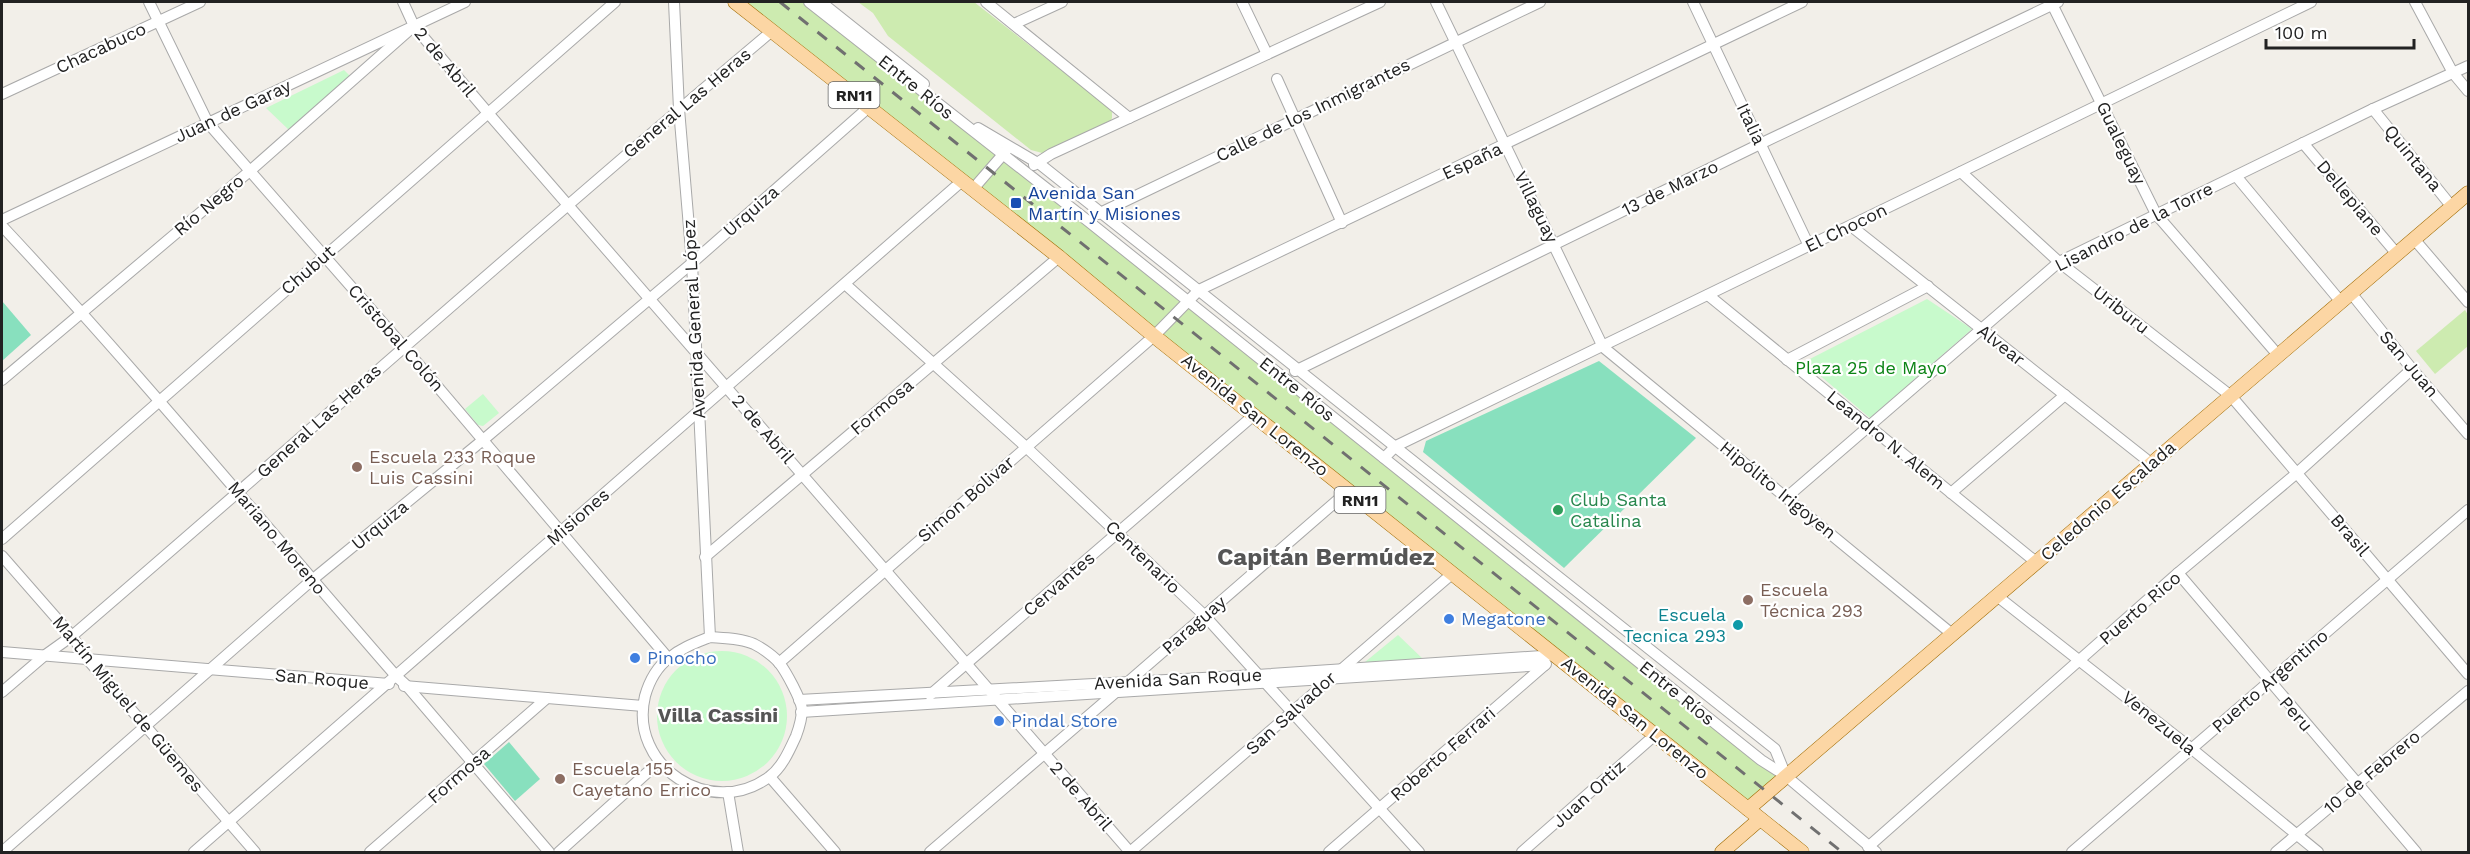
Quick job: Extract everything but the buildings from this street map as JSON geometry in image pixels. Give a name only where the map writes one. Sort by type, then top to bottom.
[{"type":"main road","name":"Avenida San Lorenzo","points":[[735,2],[1059,257],[1154,336],[1802,852]]},
{"type":"main road","name":"Celedonio Escalada","points":[[1748,810],[2469,193]]},
{"type":"main road","points":[[1722,852],[1760,819]]},
{"type":"street","name":"Cristobal Colón","points":[[149,2],[208,123],[252,170],[668,658]]},
{"type":"street","name":"Chacabuco","points":[[2,94],[200,2]]},
{"type":"street","name":"2 de Abril","points":[[403,2],[414,26],[488,113],[1130,852]]},
{"type":"street","name":"Juan de Garay","points":[[2,220],[465,2]]},
{"type":"street","name":"Chubut","points":[[2,539],[615,2]]},
{"type":"street","name":"Avenida General López","points":[[674,2],[679,109],[692,263],[710,637]]},
{"type":"street","name":"Entre Ríos","points":[[809,2],[1006,151],[1037,162],[1100,211],[1775,749],[1786,776]]},
{"type":"street","name":"Entre Ríos","points":[[821,2],[987,134],[1026,172],[1761,760],[1786,776],[1872,850]]},
{"type":"street","points":[[986,2],[1129,118]]},
{"type":"street","points":[[1014,24],[1062,2]]},
{"type":"street","points":[[1242,2],[1267,54]]},
{"type":"street","points":[[1350,16],[1359,2]]},
{"type":"street","points":[[1026,172],[1037,162],[1380,2]]},
{"type":"street","name":"Villaguay","points":[[1436,2],[1604,347]]},
{"type":"street","name":"Calle de los Inmigrantes","points":[[1088,221],[1100,211],[1540,2]]},
{"type":"street","name":"Italia","points":[[1694,2],[1809,246]]},
{"type":"street","name":"España","points":[[1154,336],[1199,290],[1802,2]]},
{"type":"street","name":"Gualeguay","points":[[2054,2],[2156,214],[2278,355]]},
{"type":"street","name":"13 de Marzo","points":[[1288,381],[1298,368],[2054,2]]},
{"type":"street","name":"El Chocon","points":[[1384,458],[1396,446],[2312,2]]},
{"type":"street","points":[[2415,2],[2453,73],[2469,91]]},
{"type":"street","name":"Río Negro","points":[[2,380],[81,311],[252,170],[414,26]]},
{"type":"street","name":"General Las Heras","points":[[2,692],[44,656],[72,636],[238,493],[403,346],[772,31]]},
{"type":"street","name":"Lisandro de la Torre","points":[[1786,497],[2059,262],[2373,109],[2469,66]]},
{"type":"street","points":[[1277,79],[1342,223]]},
{"type":"street","name":"Urquiza","points":[[2,852],[312,580],[483,441],[692,263],[869,107]]},
{"type":"street","name":"Quintana","points":[[2373,109],[2452,207]]},
{"type":"street","name":"Dellepiane","points":[[2303,143],[2397,254]]},
{"type":"street","name":"Misiones","points":[[194,852],[845,284],[968,185],[1006,151]]},
{"type":"street","name":"Uriburu","points":[[1961,172],[2059,262],[2231,396]]},
{"type":"street","name":"San Juan","points":[[2236,176],[2469,434]]},
{"type":"street","name":"Mariano Moreno","points":[[2,226],[161,400],[312,580],[407,686],[549,852]]},
{"type":"street","name":"Alvear","points":[[1851,226],[2152,464]]},
{"type":"street","points":[[2414,239],[2469,302]]},
{"type":"street","name":"Formosa","points":[[705,556],[1059,257]]},
{"type":"street","name":"Centenario","points":[[845,284],[1026,447],[1204,615],[1419,852]]},
{"type":"street","points":[[1787,360],[1928,286]]},
{"type":"street","name":"Leandro N. Alem","points":[[1708,295],[2036,562]]},
{"type":"street","name":"Simon Bolivar","points":[[779,663],[1154,336]]},
{"type":"street","name":"Hipólito Irigoyen","points":[[1604,347],[1953,634]]},
{"type":"street","name":"Puerto Rico","points":[[1872,850],[2080,660],[2412,369]]},
{"type":"street","points":[[1951,493],[2065,395]]},
{"type":"street","name":"Brasil","points":[[2231,396],[2469,674]]},
{"type":"street","name":"Cervantes","points":[[918,705],[1254,415]]},
{"type":"street","name":"Paraguay","points":[[930,852],[1348,491]]},
{"type":"street","name":"Puerto Argentino","points":[[2072,852],[2469,510]]},
{"type":"street","name":"Martín Miguel de Güemes","points":[[2,555],[72,636],[88,660],[255,852]]},
{"type":"street","points":[[1538,582],[1548,568]]},
{"type":"street","name":"San Salvador","points":[[1130,852],[1453,573]]},
{"type":"street","name":"Peru","points":[[2178,573],[2268,682],[2416,852]]},
{"type":"street","name":"Venezuela","points":[[1997,596],[2192,749],[2318,852]]},
{"type":"street","points":[[710,637],[732,638],[754,644],[779,663],[799,700],[801,712],[798,731],[788,754],[770,777],[746,788],[728,792],[700,790],[676,779],[659,762],[645,734],[643,706],[647,688],[656,672],[668,658],[687,646],[710,637]]},
{"type":"street","points":[[1640,663],[1652,650]]},
{"type":"street","name":"San Roque","points":[[2,652],[643,706]]},
{"type":"street","name":"Roberto Ferrari","points":[[1329,852],[1556,655]]},
{"type":"street","name":"Avenida San Roque","points":[[799,700],[1257,675],[1556,655]]},
{"type":"street","name":"Avenida San Roque","points":[[801,712],[1545,665]]},
{"type":"street","name":"10 de Febrero","points":[[2276,852],[2469,691]]},
{"type":"street","name":"Formosa","points":[[370,852],[547,698]]},
{"type":"street","name":"Juan Ortiz","points":[[1522,852],[1655,735]]},
{"type":"street","points":[[559,852],[659,762]]},
{"type":"street","points":[[770,777],[835,852]]},
{"type":"street","points":[[728,792],[738,852]]},
{"type":"green space","points":[[735,2],[809,2],[1786,776],[1748,809]]},
{"type":"green space","points":[[858,2],[974,2],[1101,101],[1112,112],[1112,118],[1109,124],[1046,154],[1031,150],[888,36],[873,13]]},
{"type":"green space","points":[[344,70],[350,76],[289,130],[266,108]]},
{"type":"green space","name":"Plaza 25 de Mayo","points":[[1927,299],[1972,329],[1870,418],[1804,362]]},
{"type":"green space","points":[[2,301],[31,335],[2,361]]},
{"type":"green space","points":[[2465,310],[2468,315],[2468,346],[2435,374],[2416,351]]},
{"type":"green space","name":"Club Santa Catalina","points":[[1599,361],[1696,438],[1564,568],[1423,452],[1426,441]]},
{"type":"green space","points":[[483,394],[499,413],[483,426],[478,425],[465,409]]},
{"type":"green space","points":[[1398,635],[1424,660],[1369,665],[1365,662]]},
{"type":"green space","points":[[722,651],[747,656],[768,670],[782,691],[787,716],[782,741],[768,762],[747,776],[722,781],[697,776],[676,762],[662,741],[657,716],[662,691],[676,670],[697,656]]},
{"type":"green space","points":[[509,742],[540,779],[515,801],[484,764]]},
{"type":"railway","points":[[780,2],[1842,852]]},
{"type":"place","name":"Avenida San Martín y Misiones","points":[[1016,203]]},
{"type":"place","name":"Escuela 233 Roque Luis Cassini","points":[[357,467]]},
{"type":"place","name":"Club Santa Catalina","points":[[1558,510]]},
{"type":"place","name":"Escuela Técnica 293","points":[[1748,600]]},
{"type":"place","name":"Megatone","points":[[1449,619]]},
{"type":"place","name":"Escuela Tecnica 293","points":[[1738,625]]},
{"type":"place","name":"Pinocho","points":[[635,658]]},
{"type":"place","name":"Pindal Store","points":[[999,721]]},
{"type":"place","name":"Escuela 155 Cayetano Errico","points":[[560,779]]},
{"type":"district","name":"Capitán Bermúdez","points":[[1326,557]]},
{"type":"district","name":"Villa Cassini","points":[[718,715]]}]
